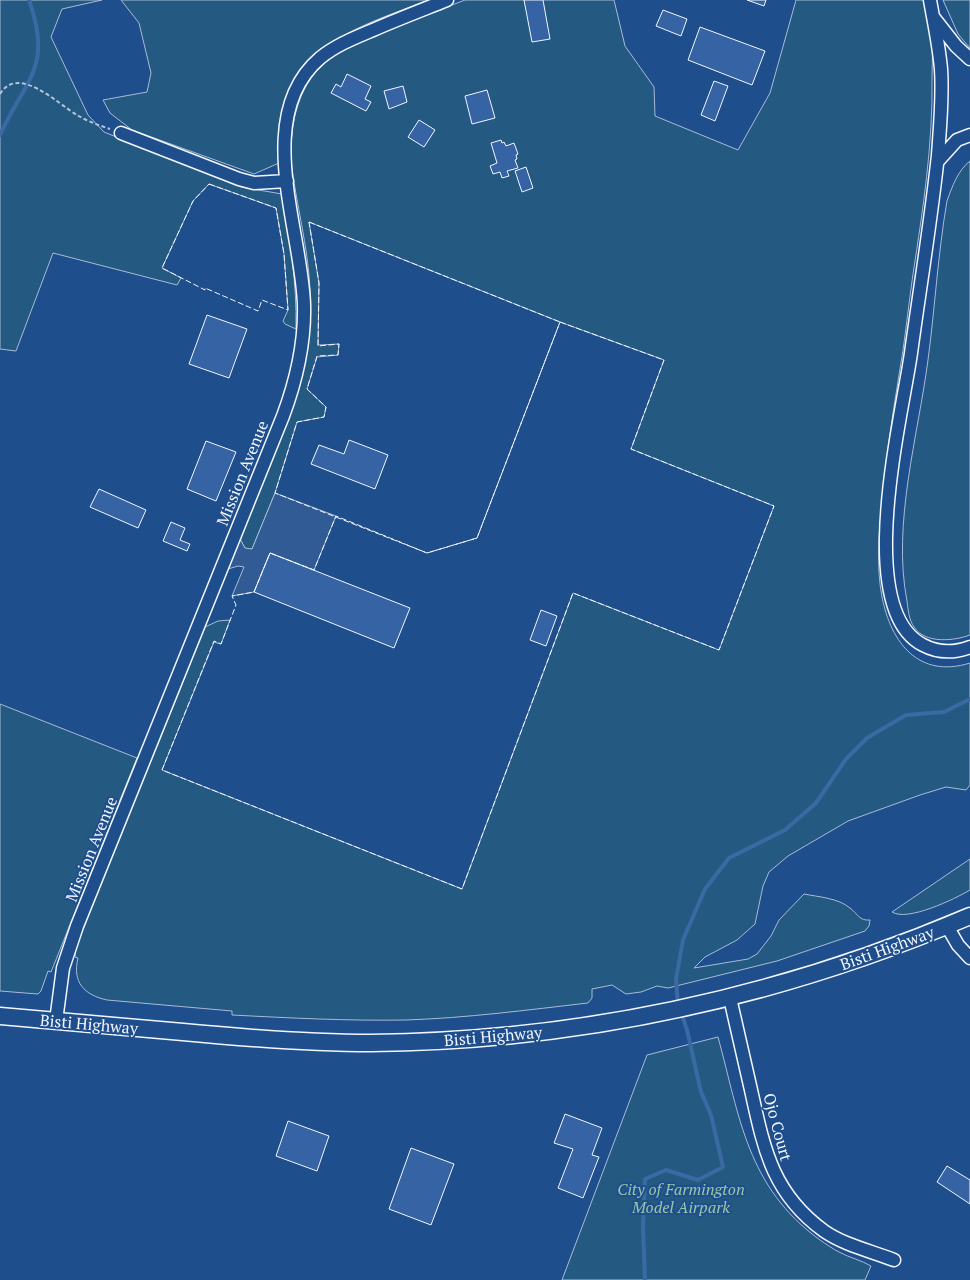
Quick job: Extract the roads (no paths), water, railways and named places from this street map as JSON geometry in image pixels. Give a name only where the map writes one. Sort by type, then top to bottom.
[{"type":"main road","name":"Bisti Highway","points":[[0,1016],[294,1040],[414,1042],[483,1038],[557,1030],[657,1014],[730,998],[831,969],[890,949],[970,916]]},
{"type":"street","name":"Mission Avenue","points":[[56,1021],[63,968],[77,926],[279,425],[292,388],[302,338],[304,306],[300,261],[285,159],[286,125],[295,92],[312,66],[330,51],[401,18],[447,0]]},
{"type":"street","points":[[930,0],[941,71],[938,162],[888,498],[885,542],[893,604],[903,629],[913,640],[936,651],[960,651],[970,647]]},
{"type":"street","points":[[933,16],[956,46],[970,59]]},
{"type":"street","points":[[121,133],[239,179],[254,183],[287,181]]},
{"type":"street","points":[[938,162],[957,140],[970,135]]},
{"type":"street","points":[[947,926],[958,945],[970,958]]},
{"type":"street","name":"Ojo Court","points":[[730,998],[763,1143],[774,1173],[783,1188],[802,1211],[824,1231],[843,1241],[894,1260]]},
{"type":"waterway","points":[[0,135],[27,85],[37,58],[36,23],[29,0]]},
{"type":"waterway","points":[[678,1005],[676,979],[683,940],[705,889],[729,858],[785,830],[816,803],[846,759],[867,738],[906,715],[944,712],[970,699]]},
{"type":"waterway","points":[[645,1280],[643,1226],[645,1179],[666,1170],[698,1180],[723,1167],[711,1115],[701,1092],[681,1012]]},
{"type":"park label","name":"City of Farmington Model Airpark","points":[[681,1198]]}]
